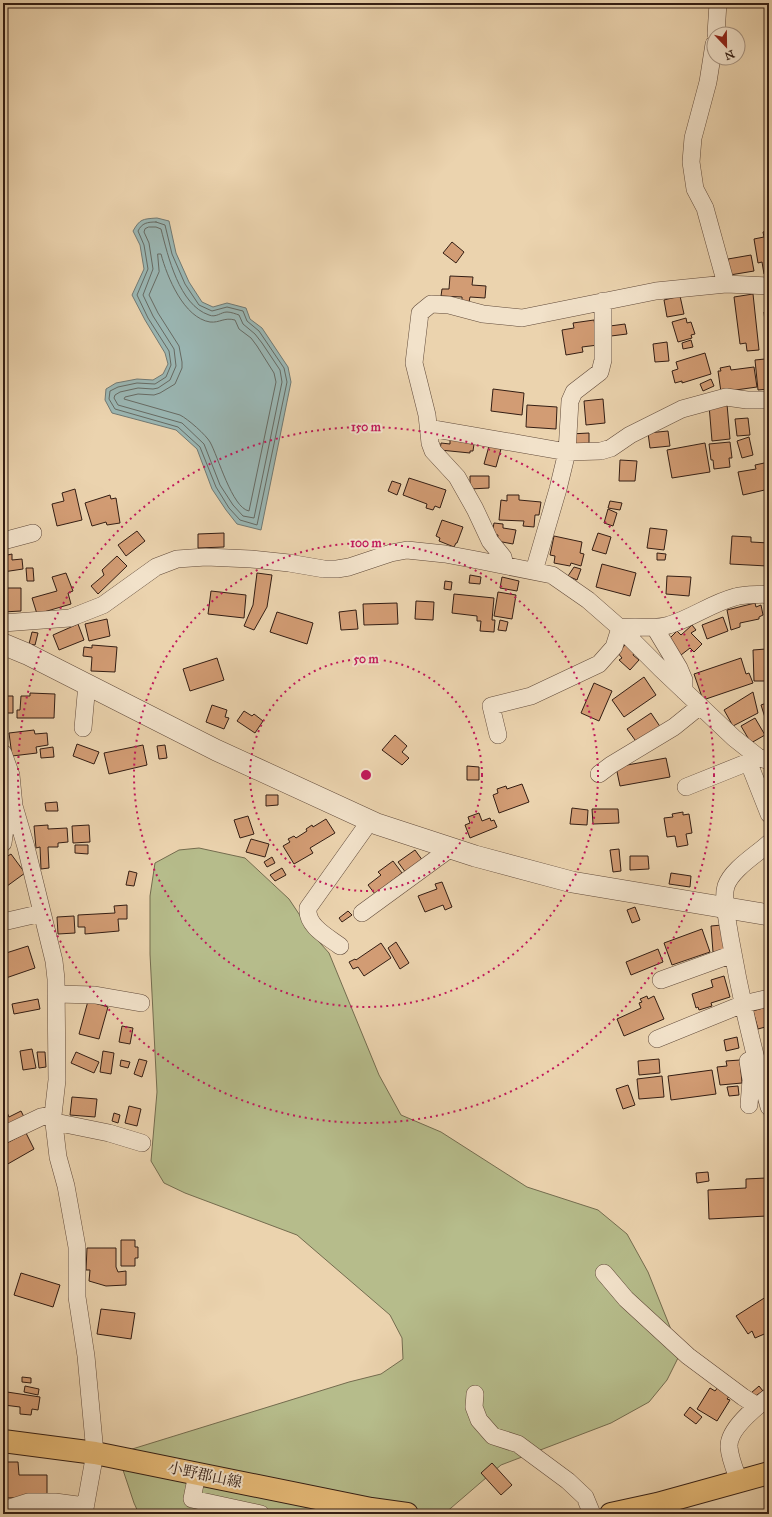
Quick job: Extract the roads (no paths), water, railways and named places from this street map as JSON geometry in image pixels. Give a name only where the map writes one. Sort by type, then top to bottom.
[{"type":"main road","name":"小野郡山線","points":[[3,1441],[95,1453],[371,1509],[407,1514]]},
{"type":"main road","points":[[611,1514],[657,1504],[769,1472]]},
{"type":"street","points":[[717,26],[718,3]]},
{"type":"street","points":[[711,66],[708,82],[693,138],[691,162],[695,189],[705,208],[726,284]]},
{"type":"street","points":[[505,565],[503,557],[490,541],[475,509],[457,477],[433,451],[430,443],[429,428],[414,363],[420,313],[431,304],[449,305],[483,314],[522,318],[656,291],[726,284],[769,286]]},
{"type":"street","points":[[534,571],[558,489],[567,452],[570,401],[574,392],[600,372],[603,360],[603,301]]},
{"type":"street","points":[[429,428],[567,452],[601,451],[610,448],[630,435],[682,409],[710,400],[726,397],[747,400],[769,400]]},
{"type":"street","points":[[3,541],[32,533]]},
{"type":"street","points":[[3,623],[70,618],[103,604],[156,567],[177,559],[206,557],[251,559],[324,569],[337,569],[349,567],[391,553],[407,550],[445,554],[552,575],[588,600],[620,628],[751,756]]},
{"type":"street","points":[[620,628],[633,626],[655,628],[668,626],[735,597],[769,594]]},
{"type":"street","points":[[498,735],[491,706],[531,696],[599,664],[614,647],[620,628]]},
{"type":"street","points":[[655,628],[684,680],[684,691]]},
{"type":"street","points":[[3,644],[28,654],[216,750],[370,820],[450,848],[572,882],[769,915]]},
{"type":"street","points":[[83,728],[87,684]]},
{"type":"street","points":[[599,774],[611,765],[674,727],[700,706]]},
{"type":"street","points":[[3,753],[11,775],[14,806],[26,847],[54,961],[57,1080],[54,1119],[58,1157],[66,1186],[77,1247],[77,1297],[86,1356],[95,1453],[85,1510],[55,1502],[28,1502],[3,1510]]},
{"type":"street","points":[[751,756],[750,766],[769,814]]},
{"type":"street","points":[[686,787],[751,756],[769,761]]},
{"type":"street","points":[[3,843],[7,815],[14,806]]},
{"type":"street","points":[[340,946],[316,928],[309,919],[308,908],[370,820]]},
{"type":"street","points":[[769,843],[743,864],[730,878],[726,887],[725,907],[745,1011],[769,1105]]},
{"type":"street","points":[[362,913],[450,848]]},
{"type":"street","points":[[3,922],[42,913]]},
{"type":"street","points":[[661,980],[733,954]]},
{"type":"street","points":[[56,994],[95,995],[141,1003]]},
{"type":"street","points":[[657,1039],[745,1011],[769,998]]},
{"type":"street","points":[[745,1011],[742,1030],[751,1080],[749,1105]]},
{"type":"street","points":[[3,1135],[41,1117],[109,1133],[142,1143]]},
{"type":"street","points":[[604,1273],[626,1299],[688,1356],[743,1397],[763,1402]]},
{"type":"street","points":[[475,1394],[474,1408],[479,1420],[493,1436],[518,1444],[568,1481],[585,1497],[592,1514]]},
{"type":"street","points":[[738,1481],[730,1453],[730,1438],[734,1430],[763,1402]]},
{"type":"street","points":[[197,1474],[192,1498],[261,1514]]},
{"type":"water","points":[[157,218],[169,221],[176,253],[189,282],[202,302],[213,307],[227,303],[246,308],[250,319],[262,328],[288,367],[291,382],[261,530],[237,524],[212,489],[197,449],[176,430],[112,413],[105,400],[106,389],[116,383],[137,379],[153,380],[163,374],[168,364],[165,353],[132,295],[144,269],[140,245],[133,231],[142,220]]}]
